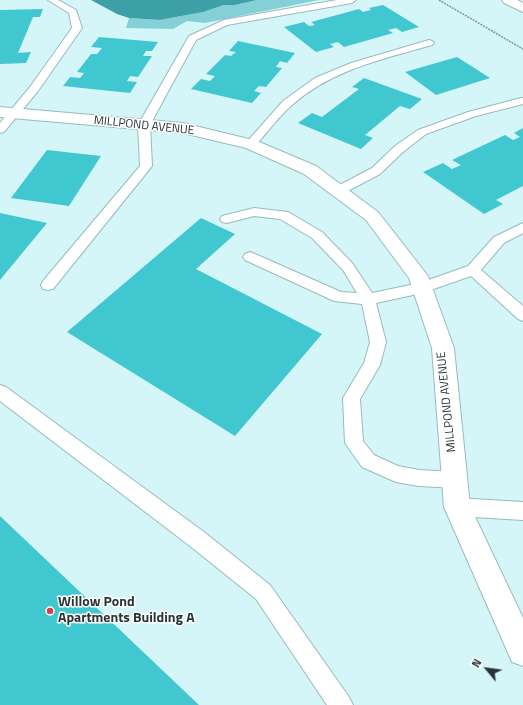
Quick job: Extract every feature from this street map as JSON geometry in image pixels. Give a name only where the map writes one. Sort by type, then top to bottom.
[{"type":"main road","points":[[508,0],[523,8]]},
{"type":"main road","name":"MILLPOND AVENUE","points":[[7,112],[184,128],[251,144],[310,170],[372,216],[418,276],[443,348],[457,507],[523,651]]},
{"type":"lane","points":[[0,130],[7,112],[38,83],[77,28],[73,12],[52,0]]},
{"type":"lane","points":[[48,285],[146,166],[144,125],[192,38],[224,23],[352,0]]},
{"type":"lane","points":[[251,144],[288,103],[316,83],[352,65],[429,43]]},
{"type":"lane","points":[[338,191],[376,171],[399,149],[422,132],[472,114],[521,101]]},
{"type":"lane","points":[[228,219],[254,212],[283,215],[317,235],[348,267],[368,299],[378,342],[372,365],[352,398],[354,443],[368,461],[396,474],[419,478],[455,480]]},
{"type":"lane","points":[[250,257],[339,297],[368,299],[422,288],[473,270],[499,240],[523,227]]},
{"type":"lane","points":[[473,270],[523,315]]},
{"type":"lane","points":[[0,392],[197,539],[263,592],[341,705]]},
{"type":"lane","points":[[457,507],[523,511]]},
{"type":"path","points":[[439,0],[523,49]]},
{"type":"shaded area","points":[[91,0],[257,0],[235,5],[224,5],[203,12],[160,20],[129,18],[117,14]]},
{"type":"shaded area","points":[[257,0],[319,0],[205,23],[187,21],[173,29],[126,28],[129,18],[160,20],[203,12],[224,5],[235,5]]},
{"type":"building","points":[[383,5],[419,27],[402,32],[396,28],[388,30],[393,33],[344,47],[338,42],[330,44],[334,47],[316,52],[284,27],[304,22],[309,26],[315,25],[311,22],[359,9],[363,12],[371,10],[369,8]]},
{"type":"building","points":[[43,9],[40,17],[33,17],[18,53],[31,52],[26,63],[0,64],[0,10]]},
{"type":"building","points":[[99,37],[158,42],[152,51],[146,51],[143,56],[152,56],[138,77],[130,76],[127,81],[137,82],[130,93],[63,86],[70,77],[80,78],[84,73],[77,72],[91,54],[97,54],[102,48],[91,47]]},
{"type":"building","points":[[238,41],[295,53],[287,63],[280,61],[276,67],[282,68],[266,87],[259,86],[254,91],[261,93],[252,103],[191,89],[201,79],[210,81],[215,76],[206,74],[225,55],[231,56],[236,52],[229,51]]},
{"type":"building","points":[[457,57],[490,78],[436,95],[405,72]]},
{"type":"building","points":[[364,78],[422,99],[410,109],[400,106],[365,135],[373,138],[361,149],[298,123],[312,113],[322,117],[359,89],[352,87]]},
{"type":"building","points":[[523,128],[523,186],[496,200],[503,204],[484,214],[423,172],[443,163],[452,169],[461,165],[452,160],[505,135],[513,140],[520,137],[514,133]]},
{"type":"building","points":[[47,150],[101,156],[69,206],[11,198]]},
{"type":"building","points":[[0,213],[47,223],[0,280]]},
{"type":"building","points":[[201,218],[235,234],[196,269],[322,334],[235,436],[67,332]]},
{"type":"building","name":"Willow Pond Apartments Building A","points":[[0,516],[199,705],[0,705]]},
{"type":"place","name":"Willow Pond Apartments Building A","points":[[50,611]]}]
